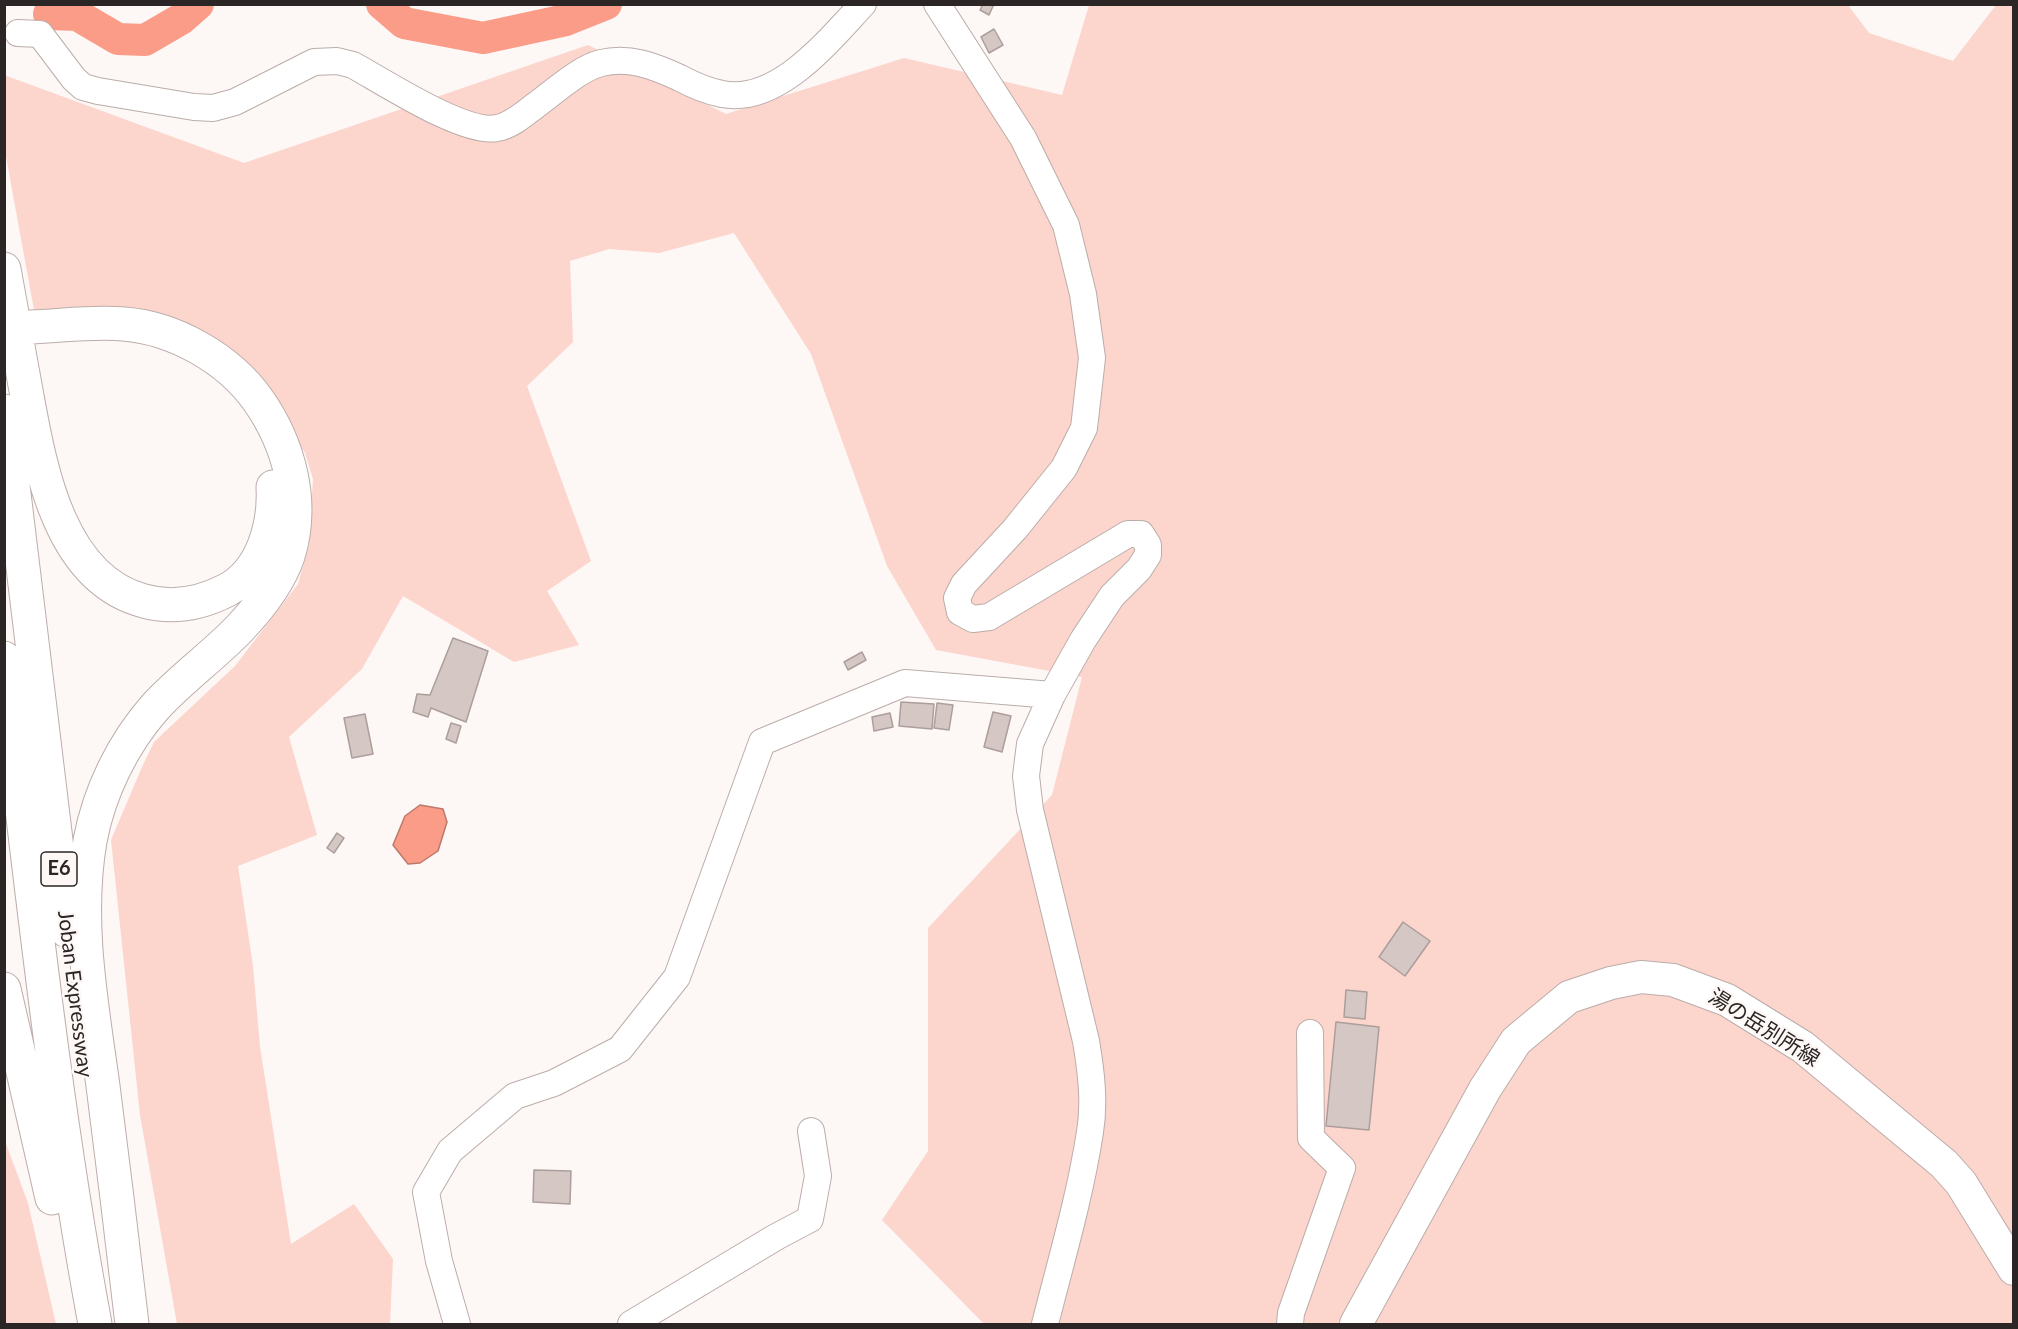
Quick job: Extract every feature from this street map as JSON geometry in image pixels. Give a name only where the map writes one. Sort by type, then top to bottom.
[{"type":"highway","points":[[4,269],[39,461],[58,515],[78,552],[95,572],[113,587],[134,598],[155,604],[175,605],[196,603],[231,588],[256,560],[266,543],[271,524],[274,501],[272,478],[266,454],[246,416],[233,399],[204,374],[167,353],[126,343],[31,337],[125,324],[166,333],[186,341],[234,372],[253,393],[280,435],[293,485],[295,509],[292,533],[288,555],[278,579],[241,627],[179,683],[155,707],[135,733],[106,787],[90,840],[84,884],[85,953],[132,1324]]},
{"type":"highway","name":"Joban Expressway","points":[[4,411],[102,1207],[124,1324]]},
{"type":"highway","name":"Joban Expressway","points":[[4,658],[57,1091],[75,1216],[95,1324]]},
{"type":"highway","points":[[4,989],[57,1221],[84,1324]]},
{"type":"main road","name":"湯の岳別所線","points":[[1356,1324],[1485,1089],[1516,1041],[1569,997],[1611,983],[1641,977],[1673,980],[1727,1000],[1803,1047],[1944,1164],[1961,1183],[2013,1269]]},
{"type":"street","points":[[18,33],[40,34],[74,79],[83,87],[194,107],[213,108],[235,102],[314,62],[337,61],[352,65],[459,123],[482,129],[498,128],[515,120],[576,76],[600,63],[630,60],[656,67],[703,89],[724,95],[752,94],[781,80],[809,61],[863,4]]},
{"type":"street","points":[[937,4],[1023,138],[1066,225],[1083,294],[1092,358],[1084,428],[1064,468],[1015,529],[964,584],[957,598],[960,612],[973,619],[989,617],[1128,534],[1141,534],[1148,545],[1148,555],[1139,569],[1112,596],[1083,640],[1052,694],[1030,744],[1026,776],[1030,810],[1086,1041],[1092,1075],[1090,1131],[1076,1201],[1045,1324]]},
{"type":"street","points":[[457,1324],[439,1261],[426,1192],[450,1151],[515,1096],[554,1083],[620,1048],[677,977],[762,742],[905,683],[1052,694]]},
{"type":"street","points":[[1290,1324],[1291,1312],[1342,1168],[1311,1138],[1311,1033]]},
{"type":"street","points":[[631,1324],[810,1219],[818,1176],[811,1131]]},
{"type":"shaded area","points":[[1089,5],[1848,5],[1869,33],[1953,61],[1996,5],[2013,5],[2013,1324],[984,1324],[882,1220],[928,1151],[928,928],[1052,795],[1082,677],[936,650],[887,566],[811,354],[734,233],[659,253],[609,249],[570,261],[573,342],[527,386],[591,561],[547,591],[579,645],[514,662],[403,596],[362,669],[289,737],[317,835],[238,866],[253,966],[260,1047],[291,1244],[354,1204],[393,1259],[390,1324],[177,1324],[140,1115],[111,840],[154,742],[235,666],[298,584],[309,545],[313,479],[305,453],[257,377],[34,310],[5,151],[4,75],[244,163],[588,45],[726,114],[904,58],[1062,95]]},
{"type":"shaded area","points":[[420,805],[443,809],[447,822],[438,851],[420,863],[408,864],[393,845],[405,816]]},
{"type":"shaded area","points":[[5,1141],[28,1203],[56,1324],[5,1324]]},
{"type":"building","points":[[983,4],[994,4],[989,15],[980,10]]},
{"type":"building","points":[[994,29],[1003,45],[989,53],[981,37]]},
{"type":"building","points":[[453,638],[488,651],[466,722],[431,708],[428,717],[413,712],[417,694],[430,695]]},
{"type":"building","points":[[862,652],[866,660],[848,670],[844,662]]},
{"type":"building","points":[[901,702],[934,704],[932,729],[899,726]]},
{"type":"building","points":[[937,703],[953,705],[949,730],[934,728]]},
{"type":"building","points":[[993,712],[1011,716],[1002,752],[984,747]]},
{"type":"building","points":[[890,713],[893,727],[874,731],[872,717]]},
{"type":"building","points":[[365,714],[373,754],[352,758],[344,718]]},
{"type":"building","points":[[451,723],[461,726],[456,743],[446,739]]},
{"type":"building","points":[[337,833],[344,838],[334,853],[327,848]]},
{"type":"building","points":[[1403,922],[1430,941],[1405,976],[1379,957]]},
{"type":"building","points":[[1346,990],[1367,992],[1365,1019],[1344,1017]]},
{"type":"building","points":[[1336,1022],[1379,1027],[1369,1130],[1326,1126]]},
{"type":"building","points":[[534,1170],[571,1171],[570,1204],[533,1202]]},
{"type":"waterway","points":[[49,14],[77,15],[118,39],[145,40],[181,19],[198,4]]},
{"type":"waterway","points":[[382,4],[404,23],[483,38],[566,20],[606,4]]}]
